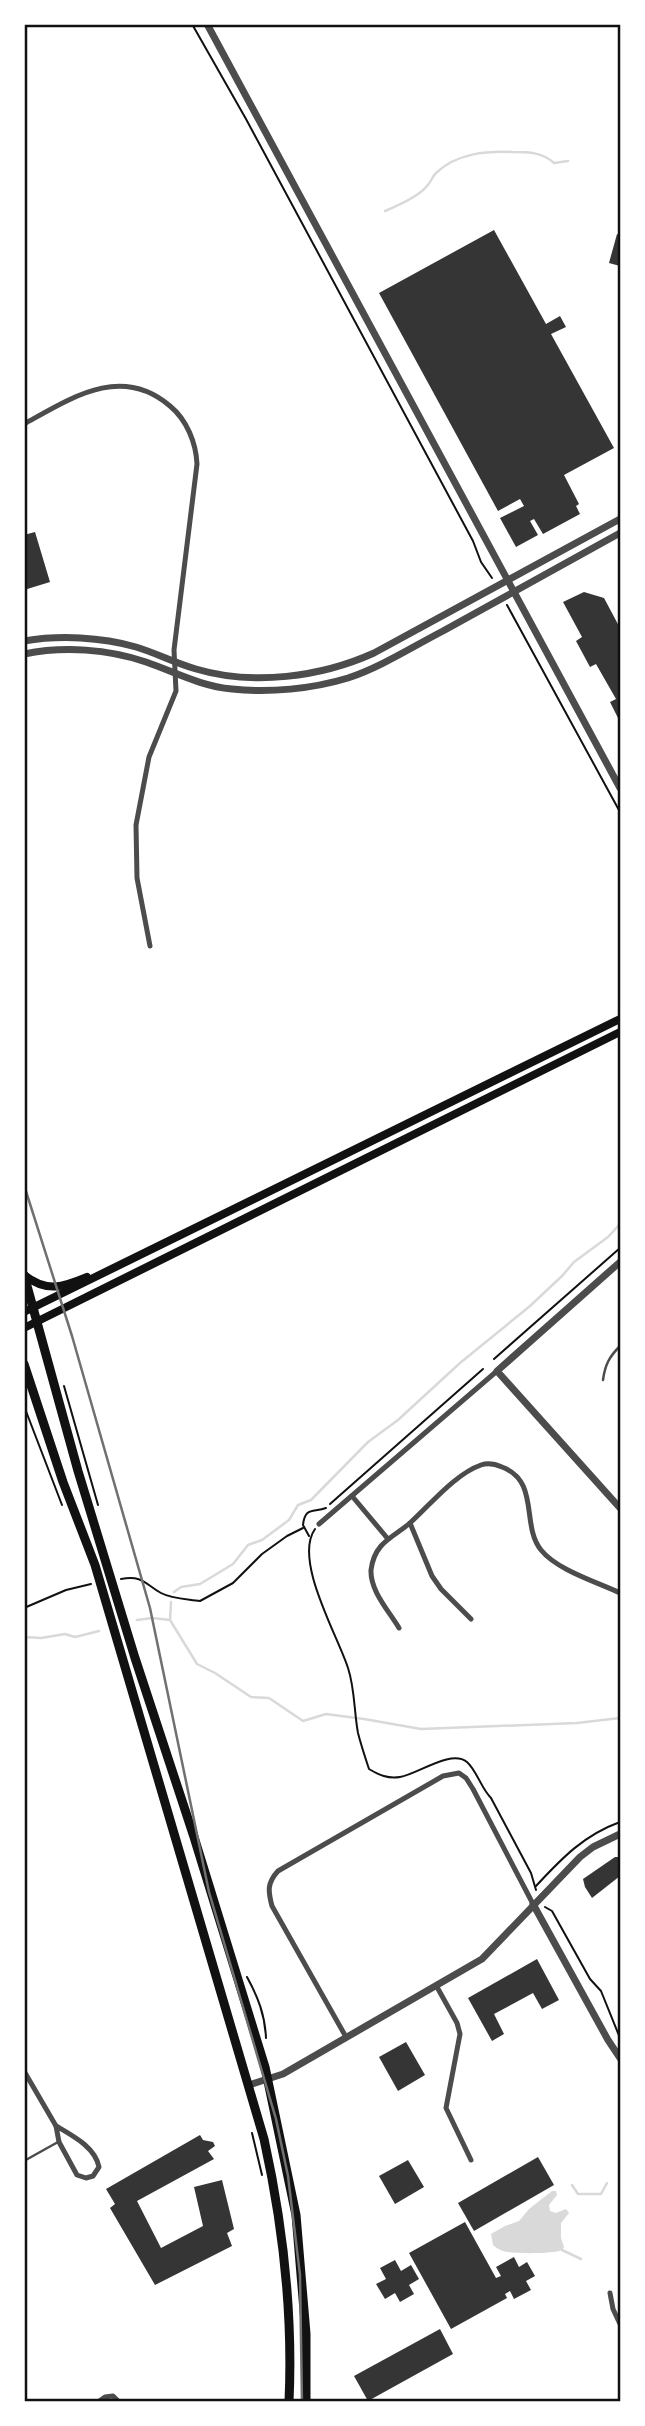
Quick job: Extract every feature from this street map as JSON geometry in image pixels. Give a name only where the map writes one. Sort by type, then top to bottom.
[{"type":"main road","points":[[24,1312],[621,1019]]},
{"type":"main road","points":[[24,1328],[621,1032]]},
{"type":"main road","points":[[24,1275],[43,1287],[64,1287],[113,1270]]},
{"type":"main road","points":[[24,1275],[78,1471],[194,1837],[267,2079],[290,2180],[299,2244],[306,2334],[306,2402]]},
{"type":"main road","points":[[24,1364],[63,1482],[95,1565],[269,2159],[281,2230],[287,2292],[289,2402]]},
{"type":"street","points":[[207,24],[621,788]]},
{"type":"street","points":[[24,424],[84,393],[125,386],[157,397],[176,412],[184,422],[194,445],[197,464],[174,650],[176,691],[149,757],[136,825],[137,878],[150,946]]},
{"type":"street","points":[[24,640],[74,638],[107,641],[138,647],[198,670],[240,677],[282,676],[331,668],[349,664],[373,653],[621,519]]},
{"type":"street","points":[[24,653],[85,650],[145,662],[202,684],[244,690],[292,688],[335,682],[399,655],[621,533]]},
{"type":"street","points":[[319,1524],[621,1262]]},
{"type":"street","points":[[497,1371],[621,1508]]},
{"type":"street","points":[[399,1628],[371,1578],[375,1554],[436,1497],[470,1471],[486,1464],[501,1466],[514,1474],[523,1485],[535,1538],[543,1553],[556,1564],[621,1593]]},
{"type":"street","points":[[352,1496],[388,1539]]},
{"type":"street","points":[[410,1523],[432,1576],[471,1619]]},
{"type":"street","points":[[346,2038],[272,1906],[269,1884],[278,1871],[443,1776],[459,1773],[473,1789],[608,2040],[621,2058]]},
{"type":"street","points":[[249,2085],[283,2074],[482,1959],[580,1857],[600,1843],[621,1834]]},
{"type":"street","points":[[437,1987],[457,2023],[460,2034],[446,2108],[471,2160]]},
{"type":"street","points":[[24,2071],[56,2126],[60,2142],[77,2175],[86,2178],[98,2172],[98,2160],[90,2149],[56,2126]]},
{"type":"street","points":[[610,2293],[613,2309],[621,2324]]},
{"type":"street","points":[[98,2402],[113,2396],[119,2402]]},
{"type":"lane","points":[[603,1380],[611,1355],[621,1346]]},
{"type":"lane","points":[[24,2161],[60,2142]]},
{"type":"path","points":[[192,24],[473,541],[481,562],[491,576]]},
{"type":"path","points":[[508,606],[621,812]]},
{"type":"path","points":[[494,1359],[621,1248]]},
{"type":"path","points":[[483,1369],[327,1507],[310,1511],[304,1518],[303,1528],[310,1537],[311,1569],[316,1590],[348,1669],[358,1733],[369,1769],[380,1776],[402,1777],[451,1758],[460,1758],[469,1764],[491,1798],[526,1863],[537,1890]]},
{"type":"path","points":[[61,1375],[99,1507]]},
{"type":"path","points":[[116,1580],[129,1577],[149,1582],[161,1593],[200,1601],[233,1583],[262,1554],[303,1528]]},
{"type":"path","points":[[24,1608],[66,1590],[102,1582]]},
{"type":"path","points":[[544,1907],[552,1911],[590,1979],[601,1991],[621,2038]]},
{"type":"path","points":[[251,2126],[264,2184]]},
{"type":"shaded area","points":[[552,2191],[556,2191],[557,2195],[549,2205],[550,2211],[556,2213],[566,2209],[569,2213],[561,2223],[564,2247],[562,2250],[515,2253],[503,2251],[493,2245],[491,2234],[519,2221],[529,2209]]},
{"type":"building","points":[[494,230],[546,324],[560,316],[566,327],[551,334],[614,448],[564,475],[579,504],[576,506],[580,514],[543,534],[534,519],[530,521],[538,535],[516,547],[500,518],[524,506],[520,499],[498,511],[379,293]]},
{"type":"building","points":[[617,234],[620,235],[620,266],[609,263]]},
{"type":"building","points":[[35,532],[50,582],[24,590],[24,535]]},
{"type":"building","points":[[584,592],[604,598],[620,628],[620,722],[610,702],[616,699],[596,664],[590,667],[576,641],[582,637],[563,602]]},
{"type":"building","points":[[615,1857],[620,1857],[620,1876],[592,1898],[583,1879]]},
{"type":"building","points":[[537,1959],[559,2000],[542,2009],[533,1993],[494,2014],[504,2034],[492,2041],[468,1998]]},
{"type":"building","points":[[406,2042],[425,2075],[398,2091],[379,2057]]},
{"type":"building","points":[[200,2135],[203,2140],[213,2142],[215,2146],[208,2151],[214,2159],[137,2201],[161,2248],[203,2226],[194,2187],[222,2180],[234,2229],[227,2233],[232,2246],[155,2285],[110,2208],[115,2204],[106,2189]]},
{"type":"building","points":[[538,2157],[554,2185],[474,2231],[458,2203]]},
{"type":"building","points":[[408,2160],[424,2187],[395,2204],[379,2176]]},
{"type":"building","points":[[465,2222],[496,2278],[501,2276],[496,2267],[514,2257],[519,2267],[527,2262],[535,2276],[526,2281],[531,2290],[514,2299],[510,2291],[505,2294],[507,2298],[451,2329],[409,2253]]},
{"type":"building","points":[[395,2260],[401,2271],[411,2265],[419,2279],[409,2285],[414,2294],[400,2302],[395,2293],[385,2299],[376,2284],[386,2279],[380,2268]]},
{"type":"building","points":[[440,2329],[453,2354],[368,2401],[354,2376]]},
{"type":"waterway","points":[[385,211],[419,193],[444,166],[462,157],[493,152],[524,152],[540,155],[554,163],[568,161]]},
{"type":"waterway","points":[[174,1592],[181,1587],[200,1584],[233,1564],[248,1545],[262,1540],[289,1520],[298,1505],[311,1500],[368,1442],[398,1420],[460,1363],[530,1306],[574,1262],[608,1237],[620,1224]]},
{"type":"waterway","points":[[170,1620],[171,1602]]},
{"type":"waterway","points":[[137,1620],[170,1620],[197,1664],[251,1697],[269,1698],[303,1721],[326,1714],[421,1729],[577,1723],[620,1718]]},
{"type":"waterway","points":[[24,1637],[41,1638],[65,1634],[75,1637],[99,1631]]},
{"type":"waterway","points":[[572,2185],[578,2194],[601,2194],[607,2183]]},
{"type":"waterway","points":[[562,2250],[581,2259]]},
{"type":"railway","points":[[24,1185],[72,1336],[150,1608],[209,1892],[276,2119],[288,2176],[300,2275],[302,2402]]}]
